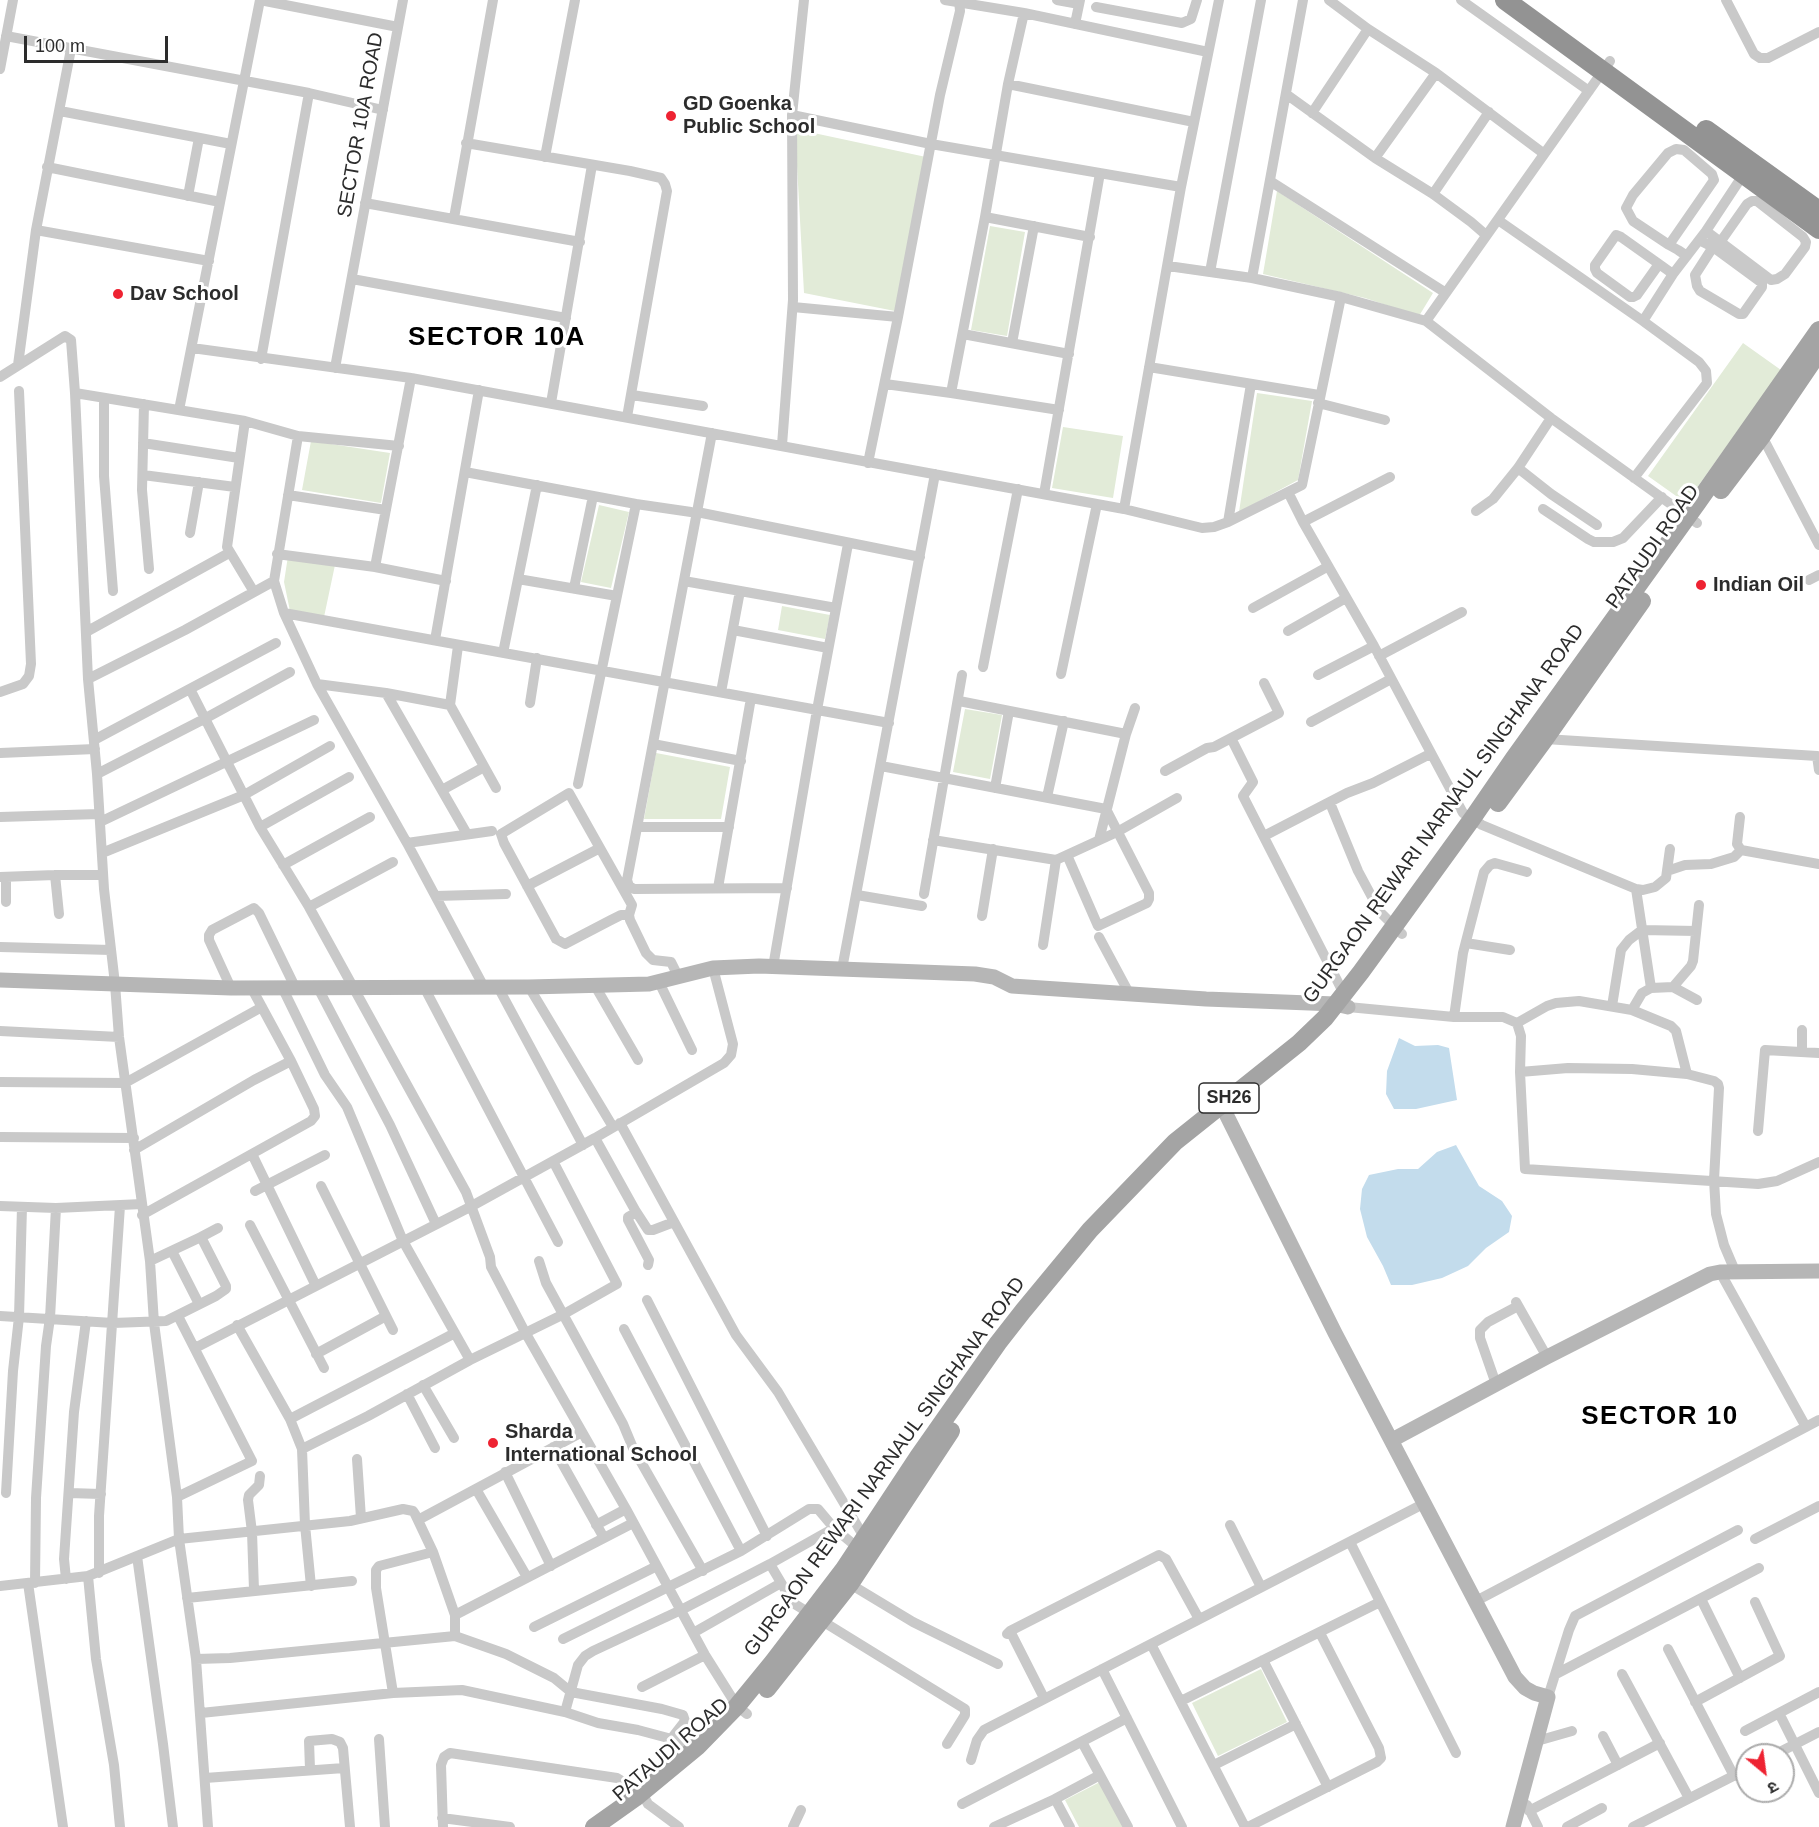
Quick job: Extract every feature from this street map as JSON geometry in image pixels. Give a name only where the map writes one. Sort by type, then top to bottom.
[{"type":"highway","points":[[1505,0],[1607,66],[1819,211]]},
{"type":"highway","points":[[1522,0],[1743,175],[1819,229]]},
{"type":"main road","name":"GURGAON REWARI NARNAUL SINGHANA ROAD","points":[[594,1827],[642,1798],[698,1746],[742,1710],[773,1662],[814,1618],[861,1542],[978,1382],[1023,1311],[1090,1230],[1175,1142],[1224,1110],[1342,1002],[1398,931],[1477,822],[1514,758],[1539,736],[1692,520],[1819,330]]},
{"type":"main road","name":"PATAUDI ROAD","points":[[1692,520],[1762,436],[1819,352]]},
{"type":"main road","name":"SH26","points":[[814,1618],[850,1584],[978,1382]]},
{"type":"main road","name":"PATAUDI ROAD","points":[[615,1827],[642,1798],[717,1744],[742,1710]]},
{"type":"street","points":[[0,69],[13,0]]},
{"type":"street","points":[[179,410],[260,0]]},
{"type":"street","name":"SECTOR 10A ROAD","points":[[260,0],[323,6],[398,27],[335,368]]},
{"type":"street","points":[[398,27],[403,0]]},
{"type":"street","points":[[454,218],[493,0]]},
{"type":"street","points":[[545,156],[575,0]]},
{"type":"street","points":[[782,446],[793,307],[792,115],[804,0]]},
{"type":"street","points":[[1057,0],[1079,2],[1075,24]]},
{"type":"street","points":[[1092,27],[1097,3],[1182,23],[1191,19],[1197,0]]},
{"type":"street","points":[[1124,509],[1181,186],[1219,0]]},
{"type":"street","points":[[1210,272],[1262,0]]},
{"type":"street","points":[[1252,278],[1303,0]]},
{"type":"street","points":[[1329,0],[1368,29],[1436,73],[1543,153]]},
{"type":"street","points":[[1461,0],[1589,91]]},
{"type":"street","points":[[1726,0],[1754,54],[1760,58],[1768,58],[1819,32]]},
{"type":"street","points":[[953,1],[1024,13],[1208,52]]},
{"type":"street","points":[[868,463],[940,95],[960,11],[953,1]]},
{"type":"street","points":[[951,393],[1008,84],[1024,13]]},
{"type":"street","points":[[1312,113],[1368,29]]},
{"type":"street","points":[[6,36],[309,93],[383,110]]},
{"type":"street","points":[[18,365],[36,230],[71,49]]},
{"type":"street","points":[[1426,321],[1543,153],[1607,66]]},
{"type":"street","points":[[1375,158],[1436,73]]},
{"type":"street","points":[[1008,84],[1194,122]]},
{"type":"street","points":[[261,359],[309,93]]},
{"type":"street","points":[[1286,93],[1375,158],[1433,194],[1486,235]]},
{"type":"street","points":[[60,111],[231,144]]},
{"type":"street","points":[[1433,194],[1489,112]]},
{"type":"street","points":[[792,115],[996,156],[1181,186]]},
{"type":"street","points":[[188,196],[199,138]]},
{"type":"street","points":[[466,143],[660,178],[666,187],[627,417]]},
{"type":"street","points":[[1669,245],[1714,180],[1712,174],[1684,150],[1676,149],[1668,153],[1633,195],[1626,208],[1633,222],[1669,245],[1687,256]]},
{"type":"street","points":[[551,403],[592,165]]},
{"type":"street","points":[[47,167],[220,202]]},
{"type":"street","points":[[1044,494],[1100,173]]},
{"type":"street","points":[[1643,321],[1673,274],[1706,231],[1743,175]]},
{"type":"street","points":[[1270,181],[1446,292]]},
{"type":"street","points":[[1699,240],[1717,244],[1771,280],[1785,274],[1805,247],[1806,242],[1803,237],[1757,201],[1748,204],[1717,244],[1695,275],[1700,291],[1740,314],[1743,314],[1762,284],[1717,244],[1706,231]]},
{"type":"street","points":[[365,203],[580,242]]},
{"type":"street","points":[[985,217],[1090,237]]},
{"type":"street","points":[[1498,220],[1643,321],[1699,362],[1706,371],[1707,383],[1634,478]]},
{"type":"street","points":[[1012,343],[1034,226]]},
{"type":"street","points":[[36,230],[209,261]]},
{"type":"street","points":[[1659,264],[1637,295],[1633,297],[1597,273],[1595,269],[1595,265],[1616,235],[1659,264],[1673,274]]},
{"type":"street","points":[[1168,266],[1252,278],[1341,297],[1426,321],[1551,418],[1692,520]]},
{"type":"street","points":[[352,279],[566,318]]},
{"type":"street","points":[[192,348],[411,378],[479,390],[1124,509],[1202,528],[1228,522],[1302,485],[1341,297]]},
{"type":"street","points":[[793,307],[898,317]]},
{"type":"street","points":[[963,334],[1069,354]]},
{"type":"street","points":[[0,377],[68,336],[71,340],[88,679],[97,774],[102,875],[119,1037],[150,1261],[153,1323],[196,1659],[205,1778],[205,1827]]},
{"type":"street","points":[[1149,367],[1251,384],[1319,399],[1385,420]]},
{"type":"street","points":[[375,567],[411,378]]},
{"type":"street","points":[[885,384],[1059,410]]},
{"type":"street","points":[[1228,522],[1251,384]]},
{"type":"street","points":[[435,640],[479,390]]},
{"type":"street","points":[[0,692],[23,684],[29,676],[31,664],[19,391]]},
{"type":"street","points":[[75,393],[245,421],[298,436],[399,446]]},
{"type":"street","points":[[632,395],[703,406]]},
{"type":"street","points":[[104,398],[104,476],[113,591]]},
{"type":"street","points":[[144,404],[142,475],[149,570]]},
{"type":"street","points":[[1476,511],[1493,499],[1518,468],[1551,418]]},
{"type":"street","points":[[245,421],[227,547],[254,592]]},
{"type":"street","points":[[712,433],[694,512],[684,581],[627,880],[631,887],[787,888]]},
{"type":"street","points":[[298,436],[274,581],[284,614],[317,684],[436,896],[583,1145]]},
{"type":"street","points":[[1762,436],[1819,545]]},
{"type":"street","points":[[143,443],[239,458]]},
{"type":"street","points":[[1518,468],[1597,525]]},
{"type":"street","points":[[465,472],[636,504],[694,512],[920,557]]},
{"type":"street","points":[[842,969],[935,474]]},
{"type":"street","points":[[142,475],[235,487]]},
{"type":"street","points":[[1303,522],[1390,477]]},
{"type":"street","points":[[190,533],[200,482]]},
{"type":"street","points":[[503,653],[537,486]]},
{"type":"street","points":[[983,667],[1018,489]]},
{"type":"street","points":[[1288,492],[1376,651],[1458,807],[1477,822],[1636,889],[1643,890],[1654,886],[1666,878],[1670,849]]},
{"type":"street","points":[[288,495],[386,510]]},
{"type":"street","points":[[574,588],[593,496]]},
{"type":"street","points":[[1543,509],[1594,542],[1613,542],[1623,538],[1662,497]]},
{"type":"street","points":[[578,784],[636,504]]},
{"type":"street","points":[[1060,674],[1097,504]]},
{"type":"street","points":[[773,967],[848,544]]},
{"type":"street","points":[[86,632],[229,553]]},
{"type":"street","points":[[277,554],[375,567],[446,581]]},
{"type":"street","points":[[1253,608],[1328,567]]},
{"type":"street","points":[[1809,580],[1819,575]]},
{"type":"street","points":[[518,579],[618,596]]},
{"type":"street","points":[[88,679],[185,630],[274,581]]},
{"type":"street","points":[[684,581],[836,608]]},
{"type":"street","points":[[721,692],[740,591]]},
{"type":"street","points":[[1288,631],[1346,598]]},
{"type":"street","points":[[1318,675],[1462,612]]},
{"type":"street","points":[[284,614],[889,723]]},
{"type":"street","points":[[733,630],[828,648]]},
{"type":"street","points":[[0,753],[94,744],[276,643]]},
{"type":"street","points":[[458,645],[450,705],[496,788]]},
{"type":"street","points":[[530,703],[537,658]]},
{"type":"street","points":[[97,774],[290,672]]},
{"type":"street","points":[[924,894],[962,675]]},
{"type":"street","points":[[1311,722],[1391,679]]},
{"type":"street","points":[[1165,771],[1280,713],[1264,683]]},
{"type":"street","points":[[317,684],[387,693],[450,705]]},
{"type":"street","points":[[190,689],[260,827],[309,907],[465,1192],[490,1257],[491,1267],[525,1332],[705,1654],[742,1710]]},
{"type":"street","points":[[387,693],[467,834]]},
{"type":"street","points":[[718,888],[752,698]]},
{"type":"street","points":[[959,701],[1126,734]]},
{"type":"street","points":[[1099,840],[1126,734],[1135,708]]},
{"type":"street","points":[[995,788],[1009,711]]},
{"type":"street","points":[[0,817],[100,818],[227,764],[314,720]]},
{"type":"street","points":[[1047,797],[1064,721]]},
{"type":"street","points":[[1539,736],[1818,756],[1819,770]]},
{"type":"street","points":[[1231,738],[1253,782],[1243,796],[1342,1002]]},
{"type":"street","points":[[653,744],[741,761]]},
{"type":"street","points":[[102,854],[244,795],[330,746]]},
{"type":"street","points":[[1264,836],[1430,754]]},
{"type":"street","points":[[881,766],[1106,809]]},
{"type":"street","points":[[442,790],[484,767]]},
{"type":"street","points":[[260,827],[350,777]]},
{"type":"street","points":[[629,915],[621,915],[566,944],[561,943],[556,939],[501,834],[569,793],[632,905],[630,920],[646,953],[653,960],[671,962],[678,976]]},
{"type":"street","points":[[933,840],[1061,858],[1117,832],[1178,798]]},
{"type":"street","points":[[1330,803],[1358,871],[1380,912],[1398,931]]},
{"type":"street","points":[[1061,858],[1098,926],[1147,903],[1149,893],[1106,809]]},
{"type":"street","points":[[283,865],[370,817]]},
{"type":"street","points":[[1740,817],[1737,844],[1741,850],[1819,864]]},
{"type":"street","points":[[637,826],[729,827]]},
{"type":"street","points":[[407,843],[492,831]]},
{"type":"street","points":[[527,886],[600,848]]},
{"type":"street","points":[[982,916],[993,849]]},
{"type":"street","points":[[1667,871],[1693,863],[1712,864],[1734,856],[1741,850]]},
{"type":"street","points":[[1043,945],[1061,858]]},
{"type":"street","points":[[309,907],[393,862]]},
{"type":"street","points":[[1454,1017],[1466,944],[1484,872],[1495,863],[1527,872]]},
{"type":"street","points":[[6,902],[3,877],[55,874],[102,875]]},
{"type":"street","points":[[55,874],[59,914]]},
{"type":"street","points":[[1636,889],[1651,988]]},
{"type":"street","points":[[436,896],[506,894]]},
{"type":"street","points":[[856,895],[922,906]]},
{"type":"street","points":[[1673,987],[1691,966],[1699,905]]},
{"type":"street","points":[[231,988],[209,940],[209,935],[212,930],[254,908],[259,913],[325,1074],[347,1107],[356,1126],[403,1241],[470,1360]]},
{"type":"street","points":[[1612,1006],[1621,951],[1629,940],[1642,930],[1696,931]]},
{"type":"street","points":[[1099,937],[1129,993]]},
{"type":"street","points":[[1466,944],[1510,950]]},
{"type":"street","points":[[0,947],[111,950]]},
{"type":"street","points":[[0,980],[231,988],[530,987],[660,982],[713,968],[773,967],[975,974],[994,977],[1012,986],[1342,1002],[1454,1017],[1503,1017],[1517,1023],[1521,1036],[1520,1072],[1525,1169],[1758,1184],[1777,1181],[1819,1162]]},
{"type":"street","points":[[195,1348],[470,1207],[724,1063],[731,1055],[732,1044],[713,968]]},
{"type":"street","points":[[660,982],[692,1050]]},
{"type":"street","points":[[594,984],[638,1060]]},
{"type":"street","points":[[0,1206],[56,1208],[120,1206],[142,1209],[252,1154],[311,1121],[315,1116],[314,1109],[251,987]]},
{"type":"street","points":[[424,987],[558,1242]]},
{"type":"street","points":[[530,987],[674,1222],[736,1335],[778,1392],[861,1542]]},
{"type":"street","points":[[1632,1010],[1642,993],[1651,988],[1673,987],[1697,1000]]},
{"type":"street","points":[[318,988],[390,1125],[436,1224]]},
{"type":"street","points":[[1517,1023],[1535,1011],[1556,1002],[1579,1001],[1632,1010],[1671,1026],[1676,1031],[1687,1074]]},
{"type":"street","points":[[0,1082],[125,1083],[262,1007]]},
{"type":"street","points":[[1802,1030],[1802,1052]]},
{"type":"street","points":[[0,1031],[119,1037]]},
{"type":"street","points":[[1758,1131],[1765,1050],[1819,1053]]},
{"type":"street","points":[[134,1150],[291,1061]]},
{"type":"street","points":[[1520,1072],[1568,1068],[1632,1069],[1687,1074],[1718,1084],[1714,1180],[1719,1230],[1728,1271],[1806,1427]]},
{"type":"street","points":[[1224,1110],[1335,1333],[1515,1677],[1524,1688],[1548,1697]]},
{"type":"street","points":[[0,1137],[134,1138]]},
{"type":"street","points":[[595,1138],[648,1230],[674,1222]]},
{"type":"street","points":[[252,1154],[316,1286]]},
{"type":"street","points":[[255,1191],[325,1155]]},
{"type":"street","points":[[302,1449],[470,1360],[564,1314],[617,1284],[554,1161]]},
{"type":"street","points":[[321,1186],[393,1330]]},
{"type":"street","points":[[120,1206],[94,1575],[96,1659],[114,1765],[120,1827]]},
{"type":"street","points":[[6,1493],[13,1371],[19,1317],[22,1207]]},
{"type":"street","points":[[56,1208],[32,1583],[63,1827]]},
{"type":"street","points":[[635,1210],[635,1214],[628,1217],[628,1220],[649,1260],[648,1265]]},
{"type":"street","points":[[250,1225],[324,1368]]},
{"type":"street","points":[[150,1261],[218,1228]]},
{"type":"street","points":[[0,1316],[113,1323],[166,1321],[225,1290],[226,1286],[201,1237]]},
{"type":"street","points":[[172,1251],[199,1304]]},
{"type":"street","points":[[539,1261],[546,1283],[623,1424],[638,1458],[703,1571]]},
{"type":"street","points":[[1392,1440],[1547,1357],[1710,1274],[1728,1271],[1819,1270]]},
{"type":"street","points":[[647,1300],[767,1536]]},
{"type":"street","points":[[1496,1384],[1480,1338],[1480,1330],[1516,1303],[1547,1357]]},
{"type":"street","points":[[177,1497],[252,1461],[178,1316]]},
{"type":"street","points":[[316,1354],[386,1316]]},
{"type":"street","points":[[66,1579],[64,1558],[78,1372],[86,1321]]},
{"type":"street","points":[[237,1325],[290,1419],[302,1449],[305,1525],[311,1586]]},
{"type":"street","points":[[624,1329],[741,1551]]},
{"type":"street","points":[[290,1419],[455,1333]]},
{"type":"street","points":[[423,1385],[454,1438]]},
{"type":"street","points":[[407,1394],[435,1448]]},
{"type":"street","points":[[1476,1601],[1819,1420]]},
{"type":"street","points":[[418,1520],[582,1432]]},
{"type":"street","points":[[553,1447],[604,1538]]},
{"type":"street","points":[[357,1459],[361,1518]]},
{"type":"street","points":[[505,1472],[551,1566]]},
{"type":"street","points":[[254,1590],[252,1532],[248,1500],[249,1495],[259,1485],[260,1476]]},
{"type":"street","points":[[476,1489],[527,1577]]},
{"type":"street","points":[[69,1493],[101,1494]]},
{"type":"street","points":[[971,1760],[977,1740],[984,1730],[1425,1503]]},
{"type":"street","points":[[1755,1539],[1819,1506]]},
{"type":"street","points":[[562,1639],[703,1571],[767,1536],[803,1512],[814,1508],[820,1510],[834,1528],[861,1542]]},
{"type":"street","points":[[0,1586],[94,1575],[179,1539],[350,1521],[403,1509],[412,1510],[433,1552],[455,1615],[455,1636]]},
{"type":"street","points":[[596,1525],[626,1509]]},
{"type":"street","points":[[455,1615],[633,1524]]},
{"type":"street","points":[[1230,1525],[1262,1587]]},
{"type":"street","points":[[566,1712],[578,1665],[585,1656],[681,1610],[834,1528]]},
{"type":"street","points":[[1513,1827],[1526,1804],[1537,1741],[1548,1697],[1575,1616],[1738,1530]]},
{"type":"street","points":[[1350,1542],[1456,1753]]},
{"type":"street","points":[[393,1693],[376,1588],[378,1567],[433,1552]]},
{"type":"street","points":[[1044,1698],[1008,1633],[1159,1555],[1166,1559],[1199,1619]]},
{"type":"street","points":[[137,1556],[173,1827]]},
{"type":"street","points":[[770,1564],[793,1603],[964,1709],[965,1715],[947,1744]]},
{"type":"street","points":[[534,1627],[657,1566]]},
{"type":"street","points":[[1556,1674],[1759,1568]]},
{"type":"street","points":[[188,1598],[352,1581]]},
{"type":"street","points":[[693,1633],[781,1583]]},
{"type":"street","points":[[850,1584],[913,1623],[998,1664]]},
{"type":"street","points":[[1701,1599],[1740,1678]]},
{"type":"street","points":[[1181,1701],[1380,1602]]},
{"type":"street","points":[[1695,1702],[1780,1656],[1755,1602]]},
{"type":"street","points":[[1151,1644],[1246,1827],[1381,1758],[1381,1752],[1320,1632]]},
{"type":"street","points":[[196,1659],[230,1658],[455,1636],[506,1654],[554,1678],[571,1692],[683,1715],[685,1721],[670,1739]]},
{"type":"street","points":[[1633,1827],[1734,1776],[1668,1649]]},
{"type":"street","points":[[642,1688],[705,1654]]},
{"type":"street","points":[[1263,1660],[1328,1787]]},
{"type":"street","points":[[1102,1669],[1182,1827]]},
{"type":"street","points":[[1622,1674],[1689,1798]]},
{"type":"street","points":[[201,1713],[393,1693],[462,1690],[566,1712],[598,1723],[638,1730],[698,1746]]},
{"type":"street","points":[[1744,1731],[1819,1692]]},
{"type":"street","points":[[1779,1713],[1794,1743]]},
{"type":"street","points":[[962,1804],[1127,1718]]},
{"type":"street","points":[[1214,1765],[1296,1724]]},
{"type":"street","points":[[1537,1741],[1572,1731]]},
{"type":"street","points":[[1819,1732],[1795,1744],[1819,1793]]},
{"type":"street","points":[[1603,1736],[1618,1765]]},
{"type":"street","points":[[310,1769],[309,1741],[332,1738],[340,1742],[343,1748],[350,1827]]},
{"type":"street","points":[[379,1739],[385,1827]]},
{"type":"street","points":[[1082,1742],[1128,1827]]},
{"type":"street","points":[[1526,1804],[1618,1765],[1660,1743]]},
{"type":"street","points":[[510,1827],[442,1822],[441,1766],[444,1757],[450,1753],[617,1778],[679,1827]]},
{"type":"street","points":[[205,1778],[344,1768]]},
{"type":"street","points":[[994,1827],[1012,1823],[1100,1776]]},
{"type":"street","points":[[1055,1799],[1070,1827]]},
{"type":"street","points":[[1526,1804],[1538,1827]]},
{"type":"street","points":[[1567,1827],[1602,1808]]},
{"type":"street","points":[[794,1827],[801,1810]]},
{"type":"green space","points":[[795,129],[926,157],[895,311],[804,293]]},
{"type":"green space","points":[[1277,191],[1433,293],[1419,316],[1365,298],[1263,274]]},
{"type":"green space","points":[[990,226],[1025,232],[1007,336],[971,330]]},
{"type":"green space","points":[[1743,343],[1781,370],[1686,503],[1648,476]]},
{"type":"green space","points":[[1257,393],[1312,401],[1298,480],[1239,512]]},
{"type":"green space","points":[[1063,427],[1123,436],[1113,498],[1052,488]]},
{"type":"green space","points":[[311,441],[390,453],[381,503],[302,490]]},
{"type":"green space","points":[[599,505],[629,512],[611,588],[581,582]]},
{"type":"green space","points":[[288,556],[335,565],[324,617],[290,611],[284,582]]},
{"type":"green space","points":[[782,606],[830,615],[825,639],[778,630]]},
{"type":"green space","points":[[965,709],[1002,715],[990,779],[953,772]]},
{"type":"green space","points":[[656,753],[730,767],[721,819],[644,819]]},
{"type":"green space","points":[[1261,1669],[1287,1722],[1218,1756],[1192,1703]]},
{"type":"green space","points":[[1100,1782],[1123,1827],[1079,1827],[1065,1800]]},
{"type":"water","points":[[1399,1038],[1415,1046],[1438,1045],[1449,1048],[1457,1100],[1416,1109],[1394,1109],[1386,1094],[1387,1071]]},
{"type":"water","points":[[1456,1145],[1479,1186],[1502,1201],[1512,1216],[1509,1232],[1486,1248],[1468,1266],[1442,1278],[1412,1285],[1391,1285],[1367,1237],[1360,1209],[1362,1189],[1369,1175],[1398,1169],[1418,1169],[1437,1152]]},
{"type":"place","name":"GD Goenka Public School","points":[[671,116]]},
{"type":"place","name":"Dav School","points":[[118,294]]},
{"type":"place","name":"Indian Oil","points":[[1701,585]]},
{"type":"place","name":"Sharda International School","points":[[493,1443]]},
{"type":"district","name":"SECTOR 10A","points":[[497,338]]},
{"type":"district","name":"SECTOR 10","points":[[1660,1417]]}]
